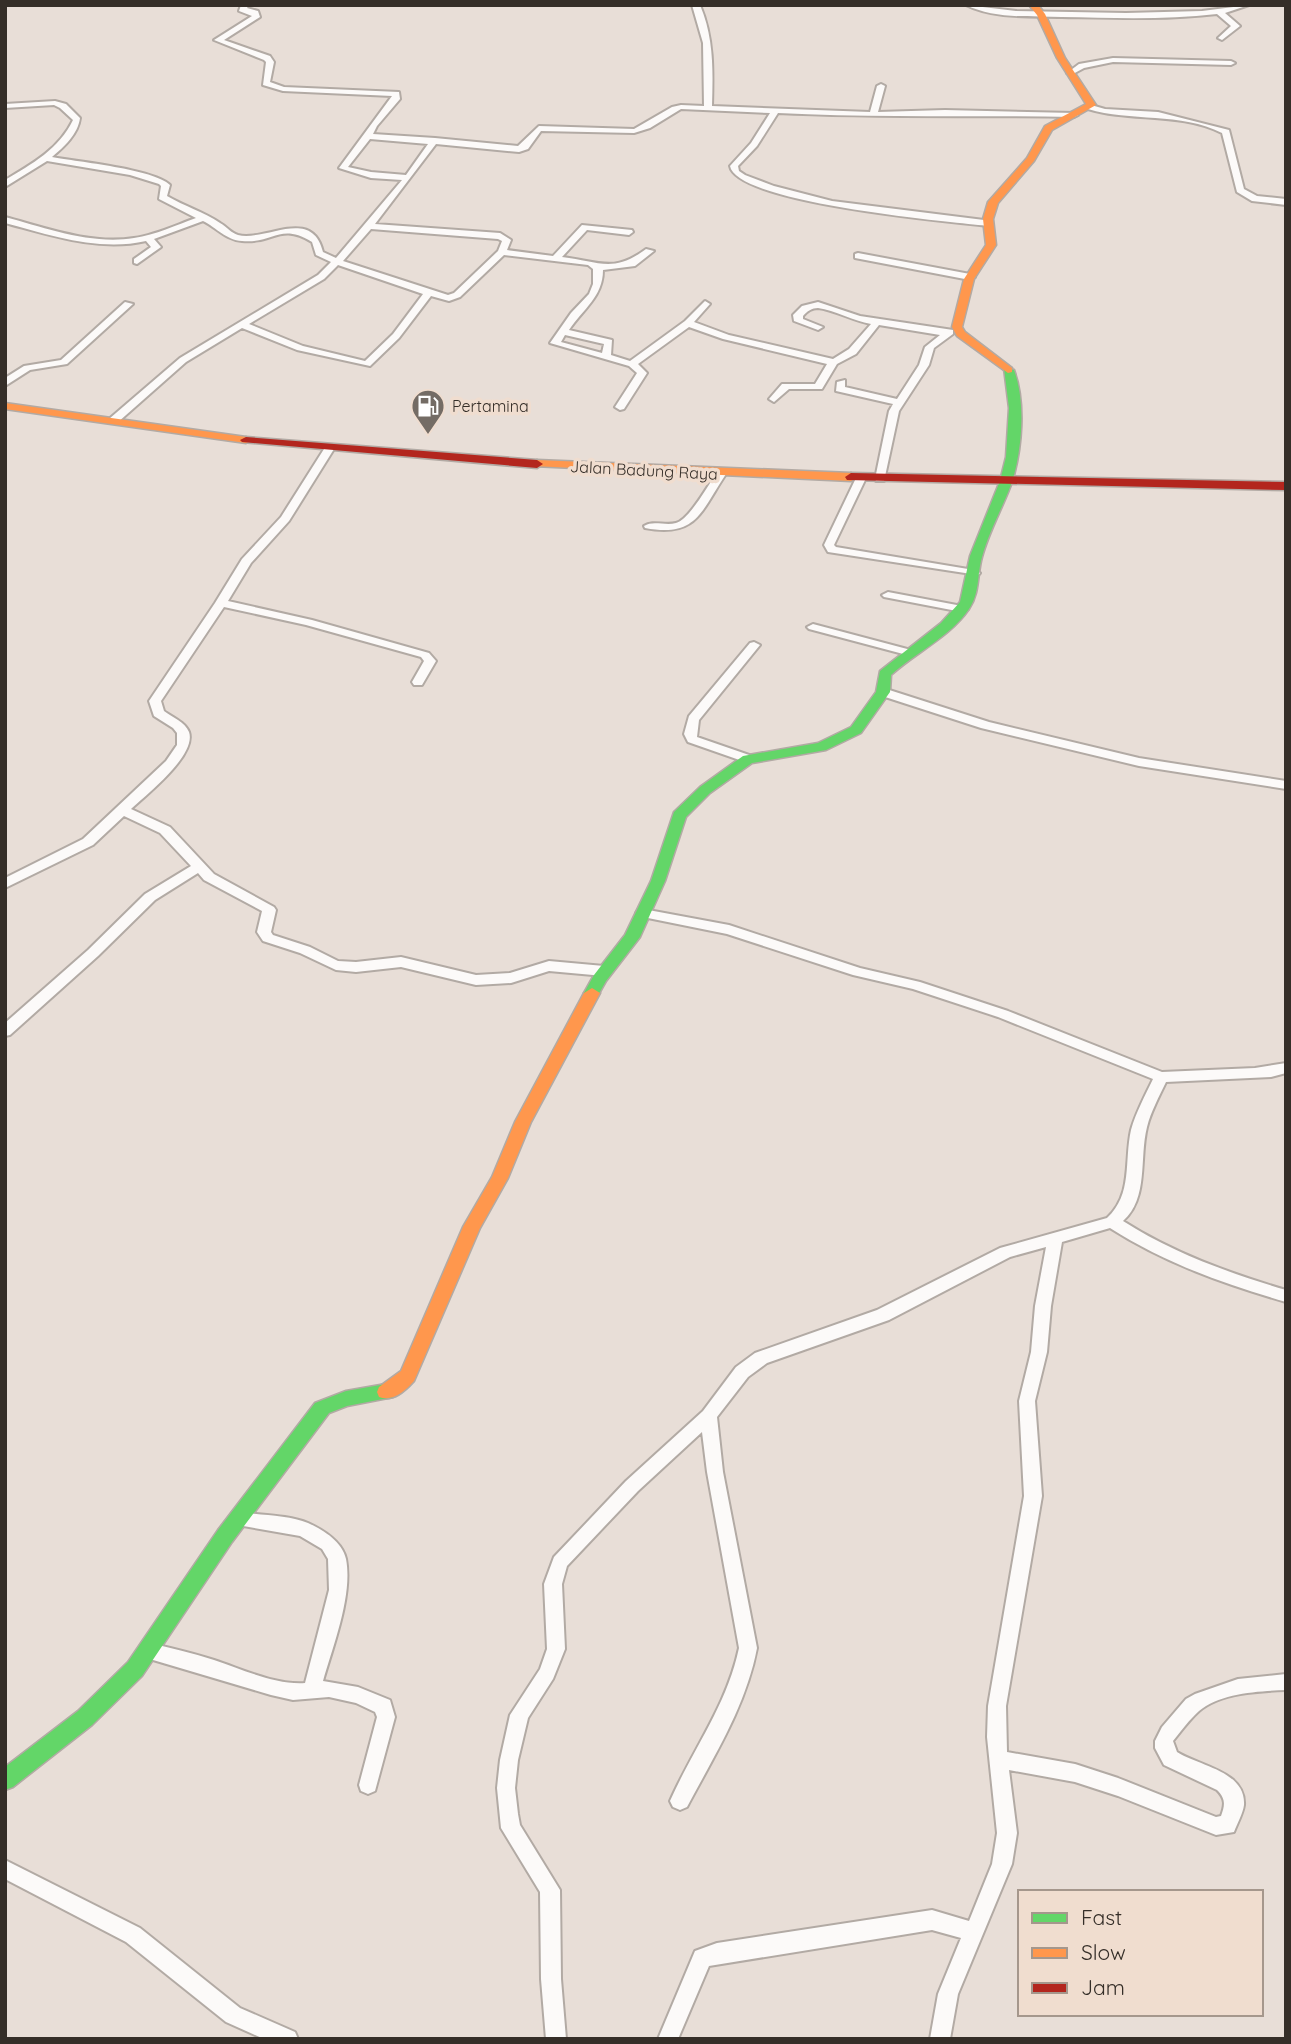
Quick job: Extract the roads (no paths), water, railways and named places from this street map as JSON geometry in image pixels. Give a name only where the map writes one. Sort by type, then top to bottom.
[{"type":"street","points":[[245,5],[242,9],[257,16],[218,40],[267,58],[270,62],[266,83],[269,85],[283,89],[396,94],[396,99],[343,165],[344,169],[408,178]]},
{"type":"street","points":[[696,5],[705,27],[709,54],[708,108]]},
{"type":"street","points":[[970,5],[992,12],[1220,12],[1245,5]]},
{"type":"street","points":[[1037,10],[1091,107]]},
{"type":"street","points":[[1220,12],[1236,26],[1222,38]]},
{"type":"street","points":[[1071,73],[1082,66],[1113,60],[1231,63]]},
{"type":"street","points":[[873,115],[881,86]]},
{"type":"street","points":[[5,106],[55,103],[63,106],[77,120],[74,128],[47,159],[5,184]]},
{"type":"street","points":[[880,479],[892,415],[924,365],[930,347],[957,327],[970,277],[990,245],[989,223],[993,202],[1031,159],[1043,133],[1091,107],[1104,111],[1158,114],[1220,128],[1226,132],[1243,194],[1256,200],[1286,202]]},
{"type":"street","points":[[368,136],[519,149],[525,146],[539,128],[634,131],[648,128],[674,108],[873,115],[956,112],[1074,115]]},
{"type":"street","points":[[775,111],[754,144],[734,166],[735,172],[742,177],[801,195],[853,206],[989,223]]},
{"type":"street","points":[[113,421],[183,360],[321,277],[369,226],[435,140]]},
{"type":"street","points":[[47,159],[131,173],[162,182],[166,184],[162,197],[219,225],[227,234],[254,237],[285,229],[298,229],[316,241],[319,253],[337,262],[449,298],[457,295],[502,252],[507,240],[500,236],[369,226]]},
{"type":"street","points":[[5,220],[58,234],[130,242],[203,218]]},
{"type":"street","points":[[556,258],[585,227],[629,232]]},
{"type":"street","points":[[136,261],[156,247],[148,238]]},
{"type":"street","points":[[502,252],[584,261],[598,268],[632,264],[649,251]]},
{"type":"street","points":[[858,256],[970,277]]},
{"type":"street","points":[[598,268],[598,284],[593,295],[562,331],[609,342],[606,356],[632,364],[642,373],[620,407]]},
{"type":"street","points":[[240,324],[312,351],[366,364],[396,336],[429,293]]},
{"type":"street","points":[[5,383],[27,366],[48,366],[64,362],[128,304]]},
{"type":"street","points":[[632,364],[688,323],[705,304]]},
{"type":"street","points":[[5,1780],[116,1690],[149,1651],[238,1519],[322,1408],[338,1399],[391,1392],[401,1386],[408,1376],[472,1227],[500,1178],[523,1122],[604,971],[632,937],[658,881],[679,815],[697,797],[748,759],[821,747],[856,730],[883,692],[886,674],[907,652],[962,609],[972,593],[983,532],[1007,479],[1013,433],[1014,393],[1011,376],[1002,363],[953,332],[877,322],[818,305],[805,308],[798,315],[799,321],[818,327]]},
{"type":"street","points":[[688,323],[726,337],[833,362],[843,359],[858,348],[877,322]]},
{"type":"street","points":[[775,399],[786,386],[818,387],[833,362]]},
{"type":"street","points":[[842,382],[840,389],[901,402]]},
{"type":"street","name":"Jalan Badung Raya","points":[[5,406],[329,449],[539,465],[880,479],[1007,479],[1286,486]]},
{"type":"street","points":[[8,880],[82,847],[171,764],[183,745],[183,733],[177,725],[158,713],[155,701],[246,561],[285,519],[329,449]]},
{"type":"street","points":[[649,526],[676,527],[688,522],[721,474]]},
{"type":"street","points":[[861,478],[829,545],[832,550],[974,573]]},
{"type":"street","points":[[888,595],[962,609]]},
{"type":"street","points":[[221,603],[308,622],[425,655],[430,661],[418,682]]},
{"type":"street","points":[[813,627],[907,652]]},
{"type":"street","points":[[748,759],[701,743],[692,739],[690,734],[693,719],[754,645]]},
{"type":"street","points":[[883,692],[985,725],[1139,762],[1286,785]]},
{"type":"street","points":[[122,810],[165,830],[198,867],[226,888],[268,909],[264,932],[268,938],[305,950],[336,965],[356,967],[401,962],[476,980],[511,978],[548,966],[604,971]]},
{"type":"street","points":[[5,1031],[93,953],[150,897],[198,867]]},
{"type":"street","points":[[643,913],[729,930],[858,972],[915,985],[1003,1014],[1161,1077],[1179,1074],[1263,1074],[1286,1068]]},
{"type":"street","points":[[556,2039],[551,1979],[550,1890],[511,1828],[506,1788],[519,1715],[547,1673],[556,1649],[553,1584],[560,1562],[632,1486],[709,1416],[741,1373],[761,1358],[883,1315],[942,1282],[1005,1252],[1112,1222],[1120,1216],[1133,1184],[1139,1130],[1161,1077]]},
{"type":"street","points":[[1112,1222],[1136,1239],[1180,1261],[1226,1279],[1286,1296]]},
{"type":"street","points":[[940,2039],[948,1994],[1002,1864],[1007,1833],[998,1759],[997,1706],[1033,1496],[1027,1401],[1043,1330],[1043,1306],[1055,1237]]},
{"type":"street","points":[[680,1801],[738,1687],[748,1648],[715,1472],[709,1416]]},
{"type":"street","points":[[238,1519],[303,1529],[328,1544],[337,1559],[338,1590],[312,1690]]},
{"type":"street","points":[[149,1651],[271,1687],[293,1692],[329,1689],[358,1695],[383,1706],[386,1717],[368,1785]]},
{"type":"street","points":[[998,1759],[1075,1773],[1216,1826],[1227,1825],[1234,1814],[1230,1789],[1221,1781],[1168,1756],[1164,1747],[1165,1736],[1195,1703],[1242,1686],[1286,1682]]},
{"type":"street","points":[[5,1869],[133,1935],[233,2015],[288,2039]]},
{"type":"street","points":[[668,2039],[702,1958],[716,1953],[932,1920],[974,1932]]},
{"type":"place","name":"Pertamina","points":[[428,436]]}]
